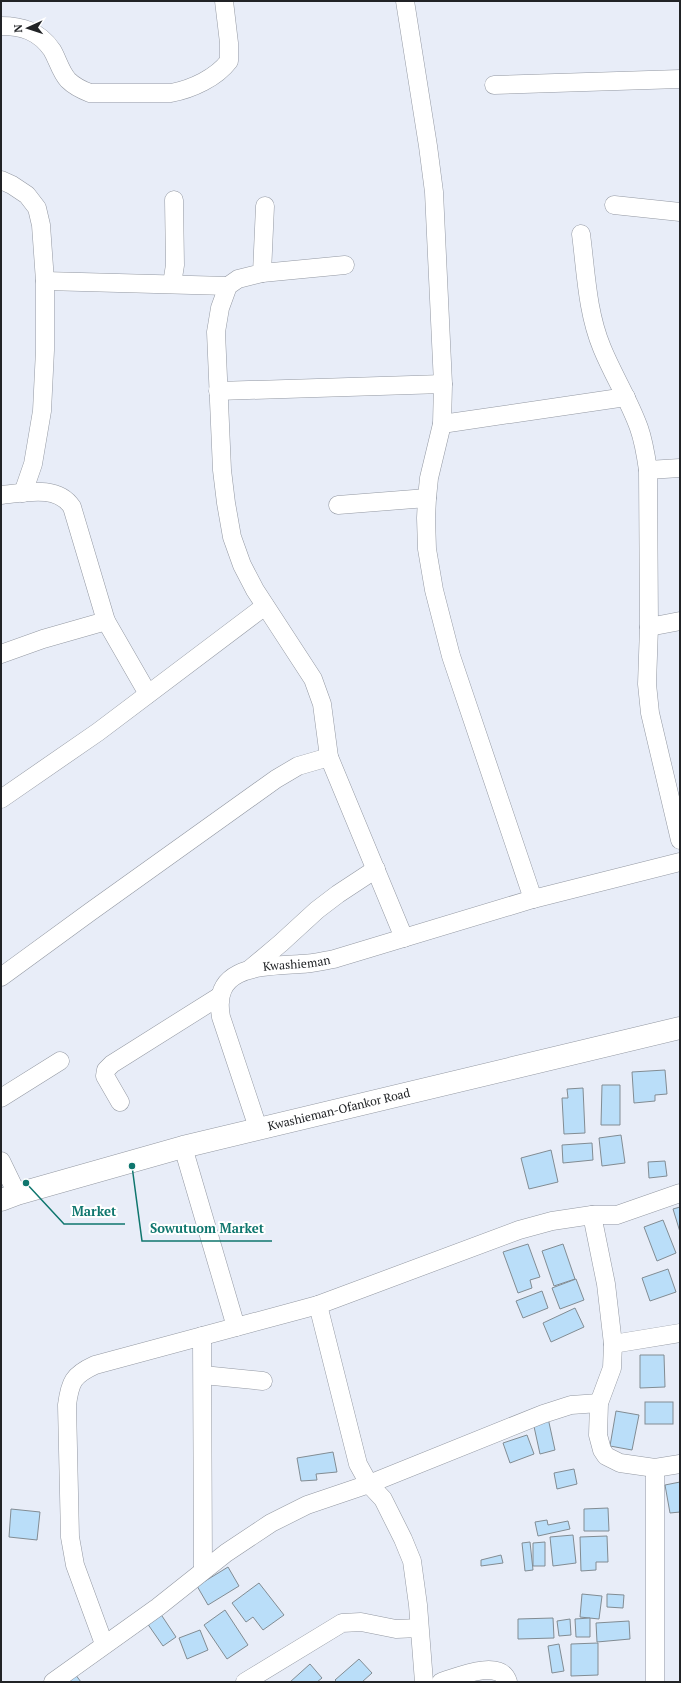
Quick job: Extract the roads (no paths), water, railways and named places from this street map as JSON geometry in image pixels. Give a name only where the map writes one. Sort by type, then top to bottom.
[{"type":"main road","name":"Kwashieman-Ofankor Road","points":[[9,1197],[183,1147],[258,1128],[680,1028]]},
{"type":"street","points":[[1,26],[18,26],[32,32],[42,39],[52,50],[63,74],[70,82],[90,93],[171,93],[180,91],[211,77],[223,69],[229,62],[229,43],[224,1]]},
{"type":"street","points":[[405,1],[434,192],[443,384],[442,424],[427,498],[427,549],[434,590],[452,656],[533,898]]},
{"type":"street","points":[[494,85],[680,79]]},
{"type":"street","points":[[1,180],[27,195],[37,208],[41,225],[45,281],[45,350],[42,411],[33,464],[23,493]]},
{"type":"street","points":[[172,284],[175,265],[174,200]]},
{"type":"street","points":[[614,205],[680,212]]},
{"type":"street","points":[[262,273],[265,206]]},
{"type":"street","points":[[581,234],[590,307],[602,347],[626,397],[646,450],[648,470],[649,627],[646,660],[647,684],[650,713],[680,840]]},
{"type":"street","points":[[345,265],[262,273],[238,279],[228,286],[220,308],[216,332],[222,470],[232,537],[242,565],[254,590],[312,679],[322,704],[329,757],[404,938]]},
{"type":"street","points":[[45,281],[228,286]]},
{"type":"street","points":[[218,391],[443,384]]},
{"type":"street","points":[[442,424],[626,397]]},
{"type":"street","points":[[648,470],[680,468]]},
{"type":"street","points":[[1,495],[49,492],[58,494],[68,501],[72,507],[106,621],[148,694]]},
{"type":"street","points":[[338,505],[427,498]]},
{"type":"street","points":[[1,799],[98,732],[265,606]]},
{"type":"street","points":[[1,654],[43,639],[106,621]]},
{"type":"street","points":[[649,627],[680,621]]},
{"type":"street","points":[[1,977],[276,780],[298,766],[329,757]]},
{"type":"street","name":"Kwashieman","points":[[220,996],[224,986],[230,980],[240,972],[250,969],[306,964],[334,959],[533,898],[680,862]]},
{"type":"street","points":[[250,969],[281,944],[317,910],[376,869]]},
{"type":"street","points":[[220,996],[219,1007],[221,1018],[258,1128]]},
{"type":"street","points":[[120,1102],[105,1076],[106,1070],[112,1064],[220,996]]},
{"type":"street","points":[[1,1098],[60,1061]]},
{"type":"street","points":[[183,1147],[236,1327]]},
{"type":"street","points":[[1,1161],[9,1197]]},
{"type":"street","points":[[104,1644],[75,1566],[70,1537],[67,1405],[69,1388],[75,1378],[84,1370],[95,1365],[318,1305],[520,1230],[552,1221],[592,1215],[617,1214],[646,1206],[680,1193]]},
{"type":"street","points":[[592,1215],[606,1284],[613,1344],[612,1368],[599,1403],[598,1435],[602,1450],[606,1456],[620,1463],[655,1468],[680,1464]]},
{"type":"street","points":[[318,1305],[358,1464],[369,1484],[383,1499],[412,1561],[418,1605],[424,1682]]},
{"type":"street","points":[[613,1344],[680,1333]]},
{"type":"street","points":[[202,1336],[203,1570]]},
{"type":"street","points":[[203,1375],[263,1381]]},
{"type":"street","points":[[53,1682],[104,1644],[158,1607],[203,1570],[270,1523],[307,1505],[369,1484],[571,1404],[599,1403]]},
{"type":"street","points":[[655,1468],[655,1682]]},
{"type":"street","points":[[245,1682],[342,1623],[361,1622],[396,1629],[419,1628]]},
{"type":"street","points":[[441,1682],[492,1669],[500,1671],[507,1678],[508,1682]]},
{"type":"place","name":"Sowutuom Market","points":[[132,1166]]},
{"type":"place","name":"Market","points":[[26,1183]]}]
